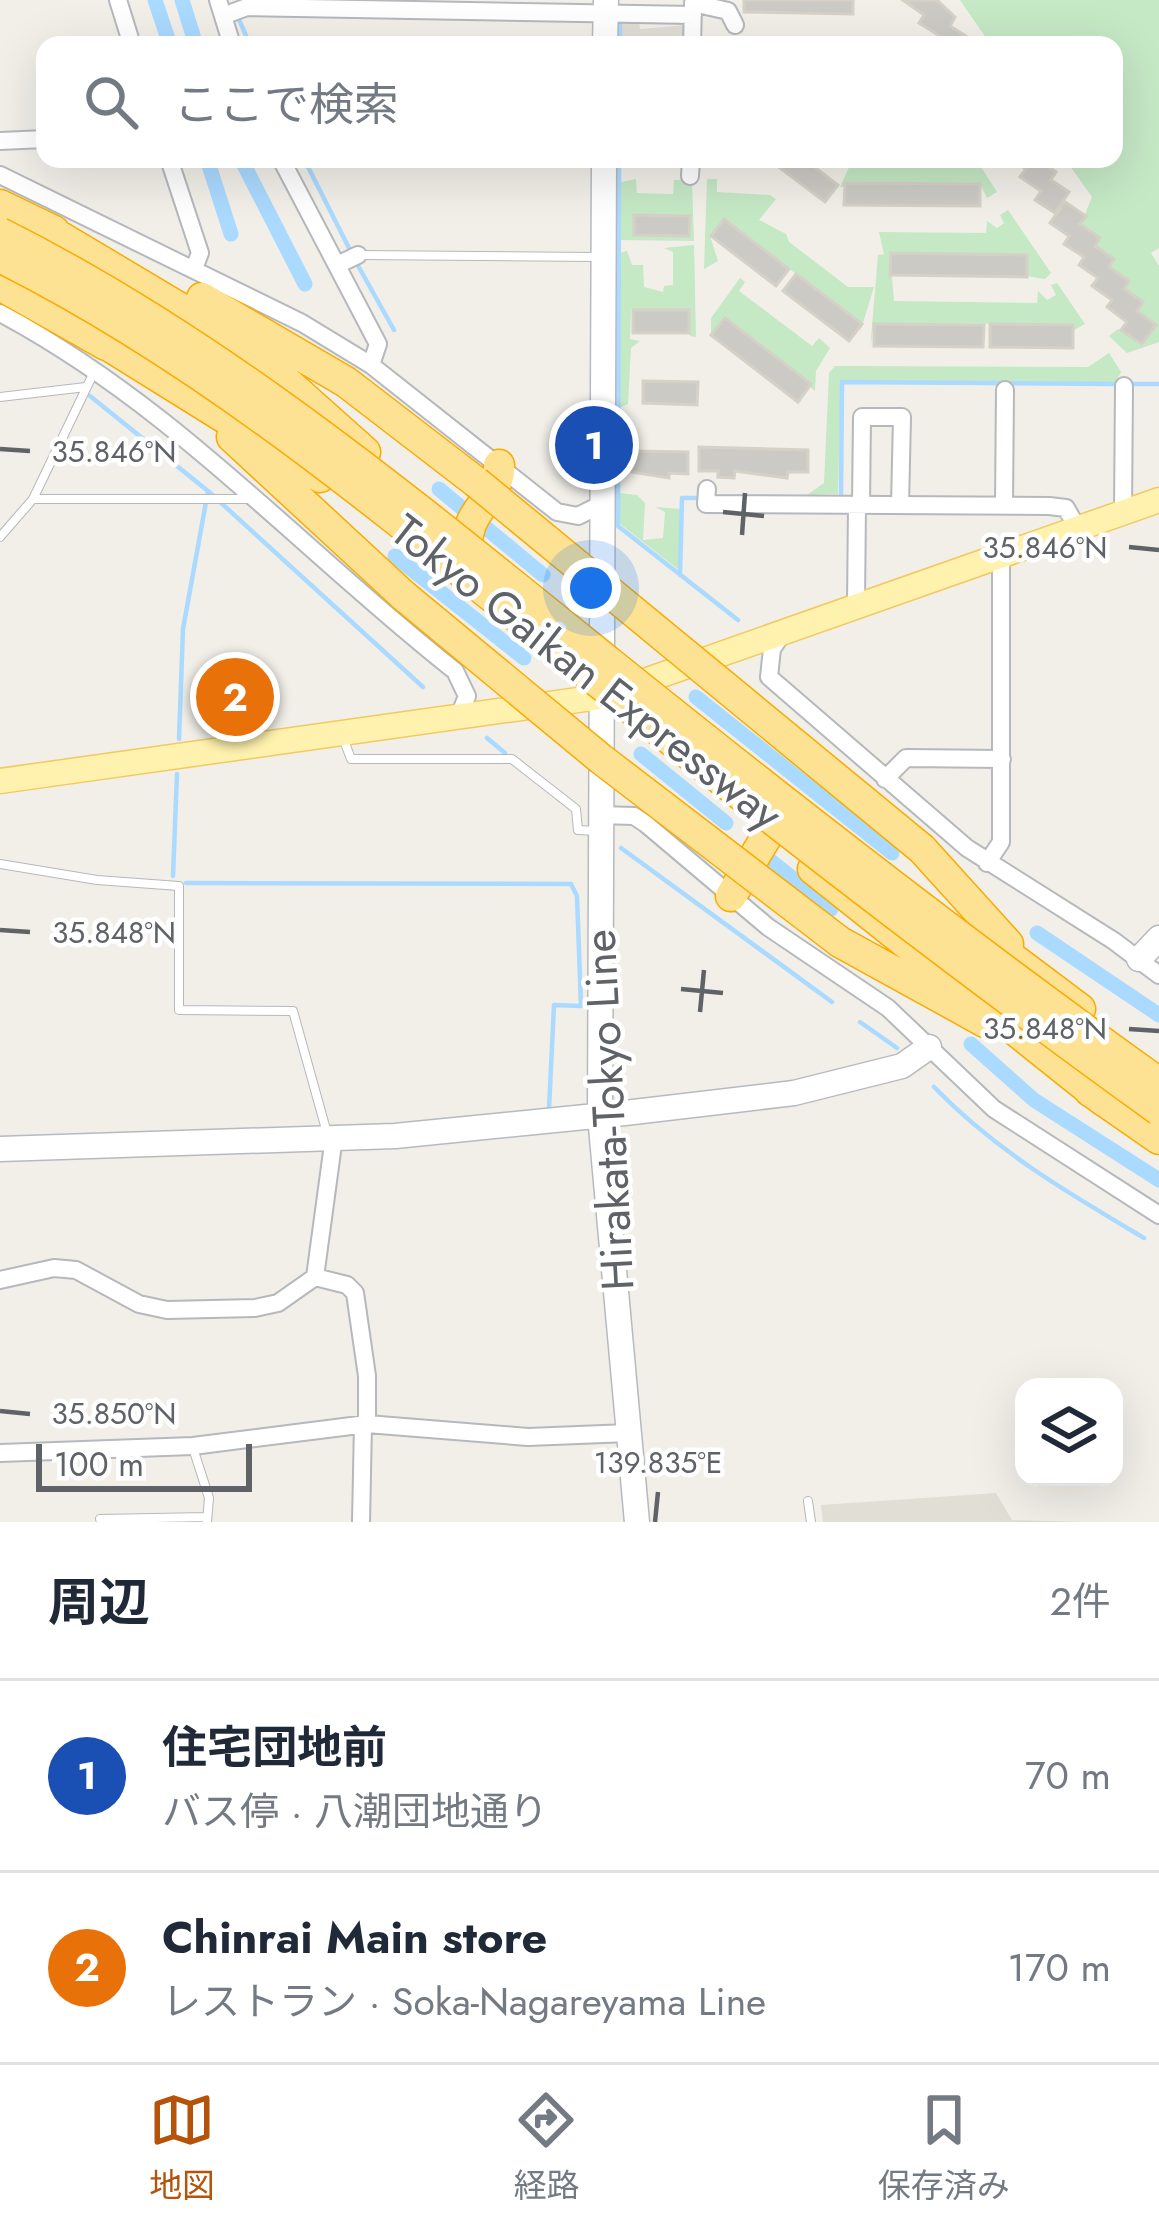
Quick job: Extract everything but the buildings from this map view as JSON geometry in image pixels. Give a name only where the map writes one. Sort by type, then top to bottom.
[{"type":"highway","points":[[0,206],[276,337],[488,474],[922,850],[1036,974]]},
{"type":"highway","points":[[37,223],[252,351],[355,444],[897,875],[1159,1065]]},
{"type":"highway","name":"Tokyo Gaikan Expressway","points":[[0,233],[148,312],[266,392],[787,805],[1159,1083]]},
{"type":"highway","name":"Tokyo Gaikan Expressway","points":[[0,257],[138,332],[258,414],[786,831],[1159,1109]]},
{"type":"highway","points":[[0,285],[90,334],[324,479],[1104,1101]]},
{"type":"highway","points":[[90,334],[243,446],[404,596],[602,759],[840,942],[1020,1041],[1159,1139]]},
{"type":"highway","points":[[468,535],[472,516],[496,486],[488,474]]},
{"type":"highway","points":[[731,896],[768,834]]},
{"type":"main road","points":[[0,781],[599,697],[1159,500]]},
{"type":"street","points":[[118,0],[129,36]]},
{"type":"street","points":[[605,36],[606,6]]},
{"type":"street","points":[[692,36],[693,6]]},
{"type":"street","points":[[227,9],[693,6],[728,11],[735,25]]},
{"type":"street","points":[[0,141],[36,140]]},
{"type":"street","points":[[172,168],[200,254],[195,266]]},
{"type":"street","points":[[287,168],[349,259],[378,344],[371,365]]},
{"type":"street","name":"Hirakata-Tokyo Line","points":[[604,168],[600,1116],[637,1522]]},
{"type":"street","points":[[0,175],[195,266],[371,365],[488,474],[569,516],[604,503]]},
{"type":"street","points":[[0,314],[96,369],[196,442],[454,671],[465,684],[458,719]]},
{"type":"street","points":[[1123,513],[1124,386]]},
{"type":"street","points":[[1004,506],[1005,390]]},
{"type":"street","points":[[856,605],[862,417],[902,417],[900,505]]},
{"type":"street","points":[[706,489],[706,504],[1066,508],[1078,529]]},
{"type":"street","points":[[987,862],[1001,842],[1001,554]]},
{"type":"street","points":[[785,631],[772,649],[769,677],[987,862],[1159,975]]},
{"type":"street","points":[[885,779],[906,758],[1002,759]]},
{"type":"street","points":[[599,823],[634,816],[731,896],[888,1008],[994,1109],[1159,1215]]},
{"type":"street","points":[[1138,959],[1159,938]]},
{"type":"street","points":[[0,1149],[331,1137],[600,1116],[794,1093],[902,1066],[929,1047]]},
{"type":"street","points":[[0,1280],[54,1268],[76,1270],[139,1304],[167,1310],[278,1303],[315,1277],[331,1137]]},
{"type":"street","points":[[315,1277],[347,1285],[355,1293],[367,1376],[362,1522]]},
{"type":"street","points":[[0,1453],[193,1446],[365,1424],[528,1437],[629,1433]]},
{"type":"lane","points":[[349,259],[604,257]]},
{"type":"lane","points":[[0,537],[33,500],[96,369]]},
{"type":"lane","points":[[0,397],[88,386]]},
{"type":"lane","points":[[33,500],[220,503],[258,498]]},
{"type":"lane","points":[[341,734],[351,759],[512,759],[576,809],[578,830],[599,823]]},
{"type":"lane","points":[[0,864],[98,880],[179,886],[179,1010],[292,1012],[331,1137]]},
{"type":"lane","points":[[100,1519],[207,1519],[206,1482],[193,1446]]},
{"type":"lane","points":[[808,1501],[811,1522]]},
{"type":"shaded area","points":[[622,14],[639,20],[640,29],[687,25],[687,36],[622,36]]},
{"type":"shaded area","points":[[996,1493],[1012,1520],[1079,1522],[823,1522],[821,1505]]},
{"type":"green space","points":[[960,0],[1159,0],[1159,248],[1151,253],[1159,266],[1159,342],[1127,353],[1109,336],[1118,329],[1143,345],[1157,325],[1137,311],[1143,302],[1124,289],[1129,281],[1110,267],[1115,259],[1095,245],[1100,237],[1081,224],[1092,197],[1071,168],[1123,168],[1123,36],[985,36]]},
{"type":"green space","points":[[849,168],[982,168],[997,192],[987,198],[980,184],[840,187]]},
{"type":"green space","points":[[636,179],[637,193],[673,194],[674,180],[692,180],[694,241],[621,240],[621,182]]},
{"type":"green space","points":[[707,179],[717,179],[717,192],[770,195],[776,199],[759,220],[786,234],[789,242],[848,287],[874,287],[859,336],[862,324],[724,219],[710,236],[718,261],[704,269]]},
{"type":"green space","points":[[1008,210],[1051,273],[1045,279],[1027,276],[1027,254],[890,253],[894,301],[1037,303],[1038,291],[1047,300],[1056,295],[1051,285],[1057,283],[1085,324],[1074,330],[1073,324],[874,323],[870,350],[878,255],[884,254],[879,232],[986,233],[987,221],[997,228],[1004,223],[1000,215]]},
{"type":"green space","points":[[694,245],[696,337],[690,336],[689,310],[631,309],[630,339],[640,341],[631,348],[628,404],[619,408],[620,253],[627,251],[632,265],[643,265],[644,287],[663,292],[664,286],[673,285],[673,252],[664,248]]},
{"type":"green space","points":[[740,278],[745,282],[739,291],[812,346],[819,338],[830,348],[816,371],[815,391],[725,317],[711,334],[711,318]]},
{"type":"green space","points":[[1109,353],[1121,372],[1115,383],[841,380],[838,494],[807,495],[824,483],[829,373],[835,366],[1088,367]]},
{"type":"green space","points":[[619,493],[637,495],[645,503],[643,540],[663,538],[665,512],[655,507],[680,509],[679,570],[619,523]]},
{"type":"waterway","points":[[155,0],[167,36]]},
{"type":"waterway","points":[[182,0],[193,36]]},
{"type":"waterway","points":[[238,17],[246,36]]},
{"type":"waterway","points":[[620,21],[620,36]]},
{"type":"waterway","points":[[210,168],[231,234]]},
{"type":"waterway","points":[[246,168],[305,284]]},
{"type":"waterway","points":[[309,168],[351,252]]},
{"type":"waterway","points":[[619,168],[618,526],[738,620]]},
{"type":"waterway","points":[[356,262],[394,330]]},
{"type":"waterway","points":[[836,498],[841,498],[842,382],[1117,384]]},
{"type":"waterway","points":[[1129,384],[1159,384]]},
{"type":"waterway","points":[[90,396],[208,491],[423,687]]},
{"type":"waterway","points":[[439,489],[543,575]]},
{"type":"waterway","points":[[179,739],[183,629],[208,491]]},
{"type":"waterway","points":[[680,575],[682,498],[698,498]]},
{"type":"waterway","points":[[395,556],[524,658]]},
{"type":"waterway","points":[[696,697],[892,853]]},
{"type":"waterway","points":[[487,738],[505,753]]},
{"type":"waterway","points":[[641,754],[726,823]]},
{"type":"waterway","points":[[173,876],[177,774]]},
{"type":"waterway","points":[[621,848],[832,1002]]},
{"type":"waterway","points":[[771,861],[831,909]]},
{"type":"waterway","points":[[186,883],[571,884],[577,896],[581,1006],[554,1005],[549,1109]]},
{"type":"waterway","points":[[1037,933],[1159,1015]]},
{"type":"waterway","points":[[860,1022],[897,1048]]},
{"type":"waterway","points":[[971,1044],[1034,1100],[1159,1180]]},
{"type":"waterway","points":[[934,1087],[1008,1151],[1144,1238]]},
{"type":"place","name":"住宅団地前","points":[[594,445]]},
{"type":"place","name":"Chinrai Main store","points":[[235,697]]}]
